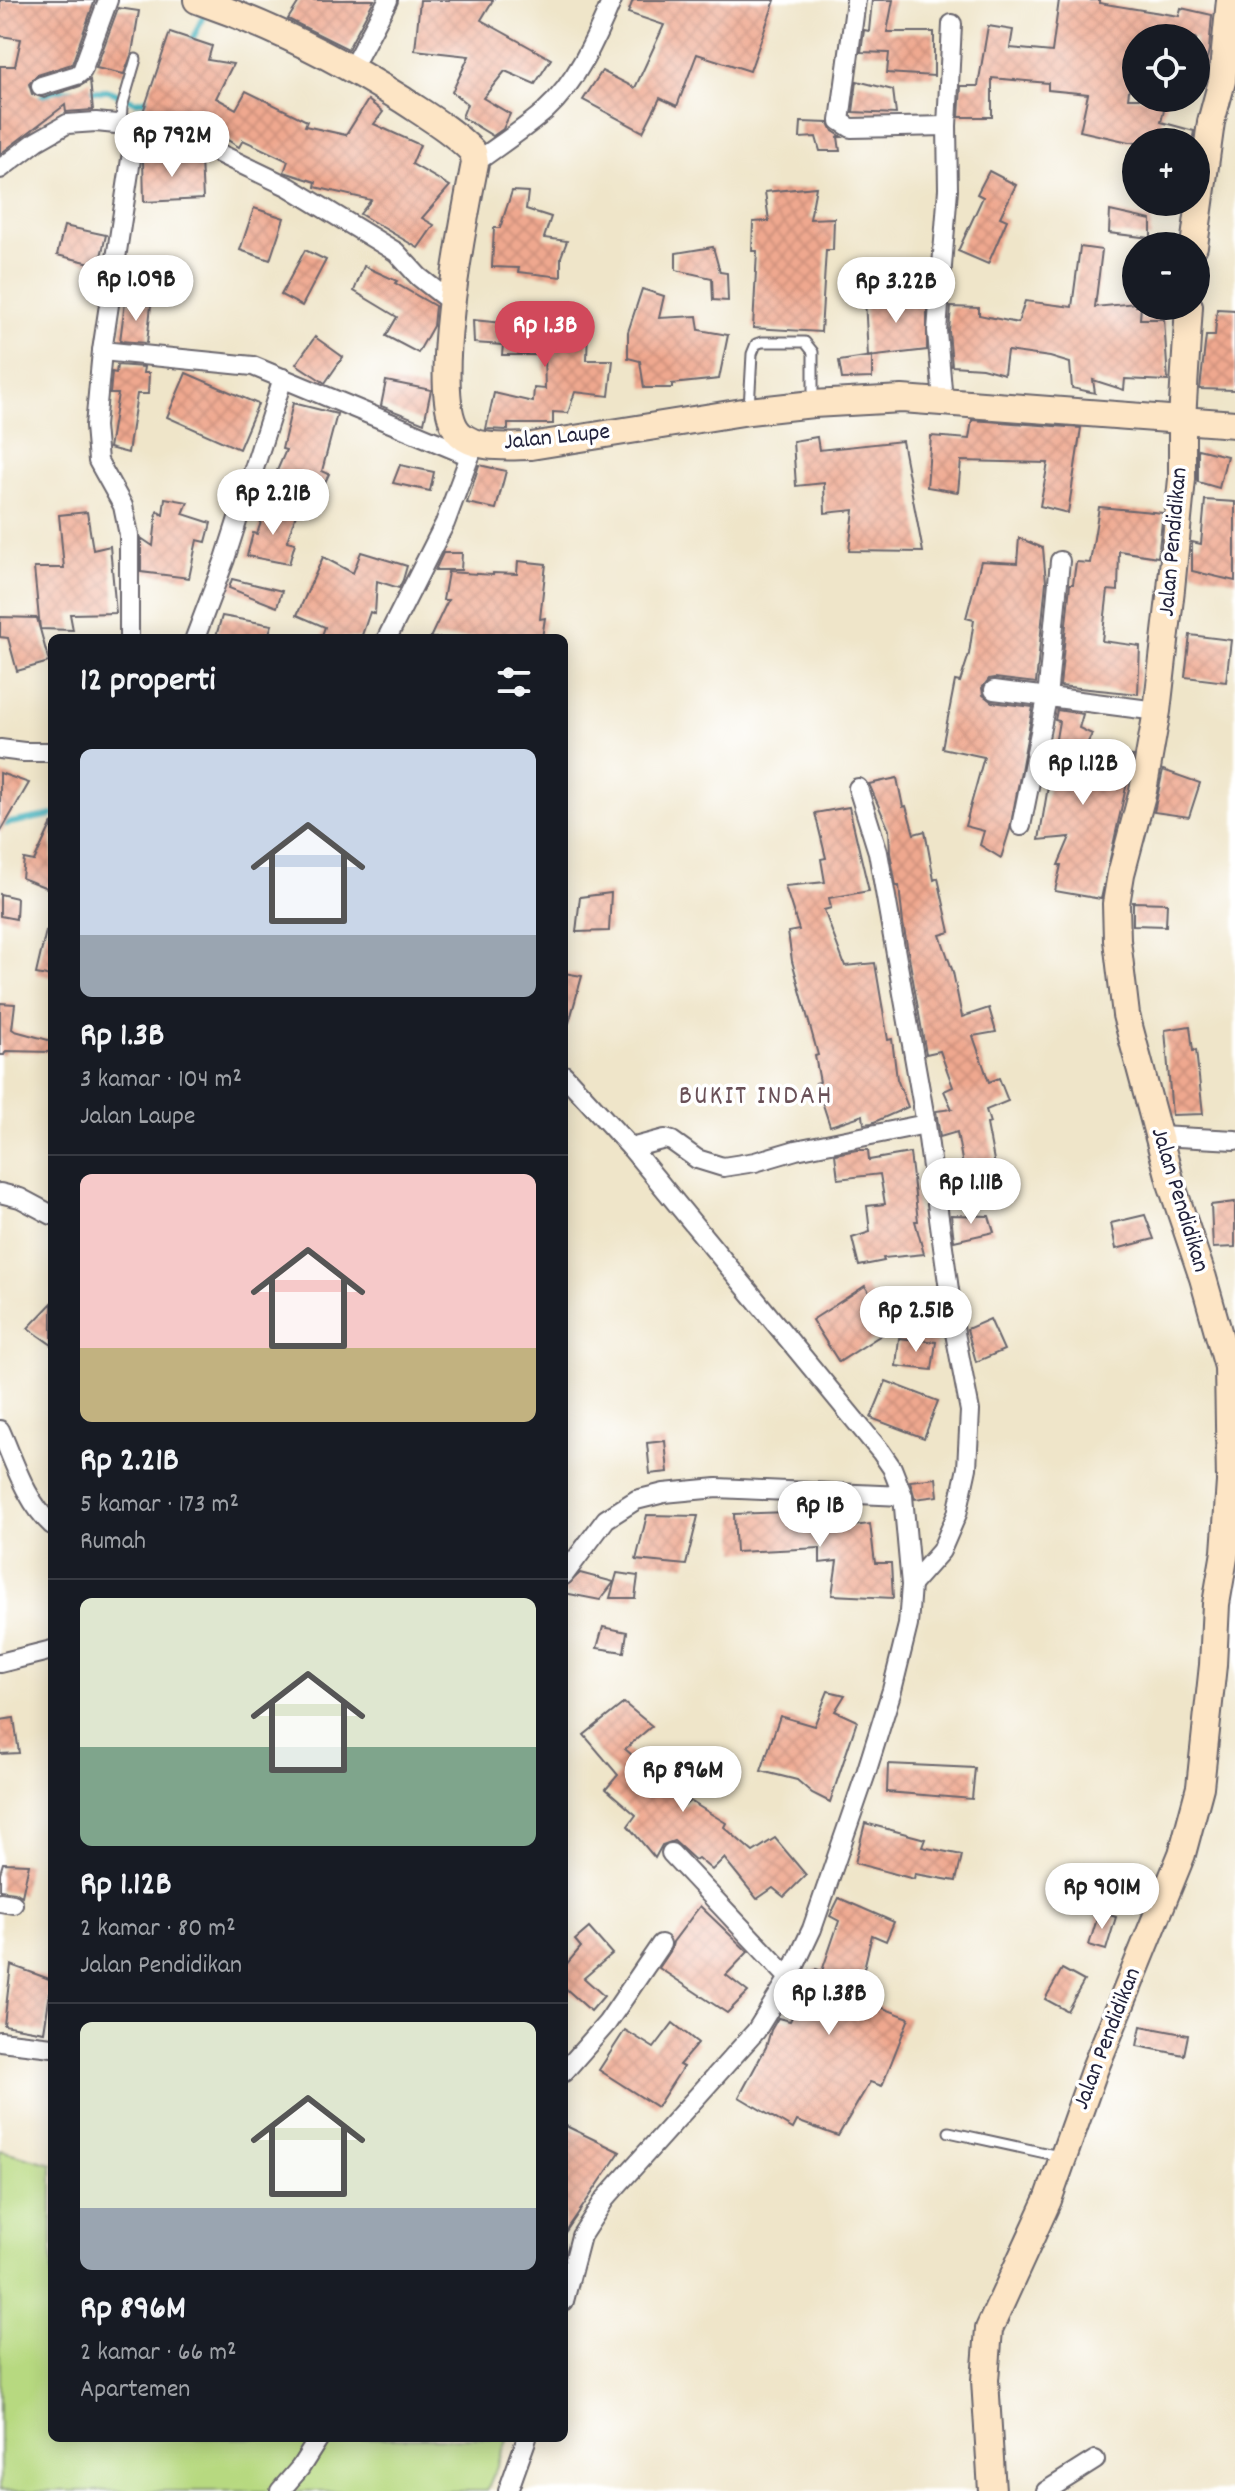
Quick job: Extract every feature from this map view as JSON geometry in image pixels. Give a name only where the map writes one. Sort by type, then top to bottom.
[{"type":"street","points":[[41,86],[82,71],[108,0]]},
{"type":"street","points":[[352,68],[388,0]]},
{"type":"street","points":[[204,2],[325,53],[352,68],[446,130],[473,152],[475,163],[532,121],[560,94],[584,59],[612,0]]},
{"type":"street","points":[[856,0],[840,121],[851,128],[947,126]]},
{"type":"street","points":[[1196,232],[1211,122],[1222,81],[1230,0]]},
{"type":"street","points":[[943,401],[937,331],[948,189],[947,126],[952,24]]},
{"type":"street","points":[[0,169],[37,141],[67,124],[126,119],[216,152],[289,187],[396,252],[419,277],[451,302]]},
{"type":"street","points":[[126,119],[95,426],[98,461],[123,506],[129,535],[129,634]]},
{"type":"street","name":"Jalan Laupe","points":[[475,163],[451,302],[448,379],[449,413],[460,435],[473,449],[531,446],[749,411],[902,399],[1235,424]]},
{"type":"street","name":"Jalan Pendidikan","points":[[992,2491],[985,2380],[989,2329],[1048,2200],[1095,2068],[1182,1854],[1197,1800],[1213,1665],[1216,1604],[1230,1555],[1228,1367],[1203,1278],[1171,1183],[1126,1015],[1117,940],[1116,904],[1121,874],[1143,791],[1157,711],[1182,479],[1188,320]]},
{"type":"street","points":[[102,351],[253,366],[473,449],[445,523],[389,634]]},
{"type":"street","points":[[197,634],[225,559],[283,378]]},
{"type":"street","points":[[1021,826],[1047,698],[1060,561]]},
{"type":"street","points":[[994,690],[1157,711]]},
{"type":"street","points":[[0,749],[48,752]]},
{"type":"street","points":[[858,788],[878,852],[926,1124],[955,1333],[970,1411],[967,1468],[957,1514],[941,1551],[911,1585]]},
{"type":"street","points":[[568,1079],[631,1148],[892,1468],[903,1496],[911,1585],[908,1625],[892,1690],[812,1929],[789,1978],[756,2031],[572,2233],[568,2267]]},
{"type":"street","points":[[631,1148],[665,1139],[697,1159],[723,1167],[926,1124]]},
{"type":"street","points":[[1159,1136],[1235,1140]]},
{"type":"street","points":[[0,1193],[20,1198],[48,1213]]},
{"type":"street","points":[[0,1430],[24,1483],[48,1522]]},
{"type":"street","points":[[568,1570],[606,1519],[636,1500],[664,1493],[717,1488],[903,1496]]},
{"type":"street","points":[[0,1663],[48,1651]]},
{"type":"street","points":[[671,1853],[789,1978]]},
{"type":"street","points":[[568,2067],[607,2023],[661,1944]]},
{"type":"street","points":[[0,2041],[48,2047]]},
{"type":"street","points":[[280,2491],[316,2442]]},
{"type":"street","points":[[508,2491],[526,2442]]},
{"type":"street","points":[[1046,2491],[1095,2460]]},
{"type":"lane","points":[[126,119],[128,85],[136,59]]},
{"type":"lane","points":[[749,411],[752,354],[756,344],[762,342],[805,342],[813,352],[813,404]]},
{"type":"lane","points":[[949,2132],[1062,2157]]},
{"type":"green space","points":[[0,2150],[48,2163],[48,2442],[506,2442],[487,2491],[0,2491]]},
{"type":"building","points":[[0,0],[95,0],[72,64],[37,75],[29,84],[32,94],[44,98],[90,80],[93,110],[66,112],[65,105],[0,154],[0,66],[15,66],[21,39],[0,36]]},
{"type":"building","points":[[300,0],[374,0],[348,49],[288,19]]},
{"type":"building","points":[[420,0],[493,0],[481,20],[551,59],[535,84],[505,71],[483,98],[510,114],[503,129],[493,136],[462,117],[467,104],[452,92],[469,56],[415,50]]},
{"type":"building","points":[[633,0],[775,0],[750,71],[697,54],[677,106],[660,98],[643,132],[583,100],[602,71],[635,88],[664,25],[628,13]]},
{"type":"building","points":[[872,0],[893,0],[887,32],[934,32],[934,76],[887,73],[889,53],[861,52],[864,30],[869,31]]},
{"type":"building","points":[[1059,0],[1099,0],[1099,3],[1179,16],[1181,8],[1212,15],[1210,38],[1210,24],[1122,24],[1122,112],[1164,112],[1161,122],[1183,128],[1122,128],[1122,140],[1080,131],[1088,94],[1048,90],[1048,83],[992,78],[992,117],[959,117],[961,86],[978,86],[988,26],[1013,30],[1010,48],[1052,52]]},
{"type":"building","points":[[118,8],[139,11],[132,53],[124,74],[96,68]]},
{"type":"building","points":[[170,32],[212,46],[208,60],[233,64],[216,98],[236,109],[246,91],[307,121],[305,126],[346,135],[368,100],[383,112],[374,124],[420,145],[412,164],[450,186],[422,218],[434,225],[418,248],[360,214],[371,200],[315,187],[316,182],[284,172],[288,161],[243,140],[239,147],[226,139],[222,142],[142,115]]},
{"type":"building","points":[[857,81],[893,90],[896,114],[853,112]]},
{"type":"building","points":[[801,122],[829,123],[833,131],[842,137],[838,137],[840,151],[820,151],[816,137],[800,138]]},
{"type":"building","points":[[192,157],[201,160],[203,199],[144,202],[143,159]]},
{"type":"building","points":[[989,171],[1016,185],[1000,217],[1007,220],[988,264],[958,251],[983,197],[977,194]]},
{"type":"building","points":[[816,187],[810,219],[834,218],[833,250],[826,250],[821,332],[753,328],[757,251],[752,251],[753,222],[769,221],[765,192]]},
{"type":"building","points":[[512,191],[528,192],[526,209],[551,217],[544,238],[567,241],[561,257],[561,277],[518,272],[519,268],[492,267],[494,228],[500,228]]},
{"type":"building","points":[[254,208],[284,218],[270,260],[240,250]]},
{"type":"building","points":[[1110,211],[1151,220],[1151,232],[1109,233]]},
{"type":"building","points":[[64,226],[106,235],[99,265],[57,255]]},
{"type":"building","points":[[713,247],[720,272],[727,273],[728,301],[713,300],[712,278],[676,270],[676,253]]},
{"type":"building","points":[[1080,247],[1102,250],[1095,307],[1122,304],[1122,320],[1164,320],[1168,381],[1125,379],[1124,390],[1093,380],[1095,393],[1072,388],[1070,363],[1007,351],[1004,374],[982,368],[952,366],[949,331],[951,307],[979,308],[979,315],[1018,323],[1025,301],[1072,307]]},
{"type":"building","points":[[305,250],[326,260],[302,306],[281,295]]},
{"type":"building","points":[[364,266],[397,281],[395,283],[435,306],[433,326],[418,353],[386,336],[397,317],[354,291]]},
{"type":"building","points":[[642,289],[664,296],[659,318],[697,316],[699,330],[728,335],[719,379],[672,384],[672,388],[644,388],[640,361],[628,358],[628,332]]},
{"type":"building","points":[[921,296],[922,306],[927,306],[927,350],[868,357],[865,298]]},
{"type":"building","points":[[125,302],[151,305],[147,343],[120,341]]},
{"type":"building","points":[[1217,309],[1235,310],[1235,390],[1200,389],[1206,336],[1215,336]]},
{"type":"building","points":[[473,320],[558,322],[588,327],[587,360],[613,360],[609,396],[575,392],[568,413],[553,412],[553,424],[508,424],[508,430],[486,429],[494,393],[533,402],[534,388],[545,389],[544,355],[502,355],[503,345],[474,343]]},
{"type":"building","points":[[315,337],[343,357],[325,383],[296,364]]},
{"type":"building","points":[[872,356],[872,378],[842,379],[839,361]]},
{"type":"building","points":[[117,365],[144,367],[143,373],[149,373],[148,394],[137,394],[128,453],[109,448],[118,394],[110,394],[112,372],[116,373]]},
{"type":"building","points":[[186,373],[258,404],[239,449],[167,417]]},
{"type":"building","points":[[386,381],[431,390],[424,423],[381,406]]},
{"type":"building","points":[[293,403],[337,414],[322,471],[329,474],[320,493],[276,473],[286,450],[282,449]]},
{"type":"building","points":[[972,420],[1081,428],[1068,513],[1040,506],[1048,463],[961,461],[958,492],[927,487],[931,436],[969,439]]},
{"type":"building","points":[[817,437],[819,450],[902,441],[923,552],[849,551],[854,510],[825,513],[824,483],[796,486],[793,441]]},
{"type":"building","points":[[1198,449],[1227,456],[1219,488],[1198,482]]},
{"type":"building","points":[[400,465],[434,472],[430,491],[393,483]]},
{"type":"building","points":[[479,465],[506,471],[496,509],[467,503]]},
{"type":"building","points":[[165,498],[188,502],[183,514],[211,523],[206,542],[197,540],[189,578],[141,572],[141,538],[153,546],[157,511],[163,515]]},
{"type":"building","points":[[1205,500],[1235,502],[1235,581],[1192,571],[1192,542],[1201,544]]},
{"type":"building","points":[[266,507],[296,514],[287,541],[295,543],[289,564],[247,556],[253,533],[257,534]]},
{"type":"building","points":[[1099,507],[1163,513],[1158,557],[1119,551],[1118,591],[1108,590],[1102,641],[1140,646],[1138,694],[1060,686],[1070,584],[1073,584],[1076,562],[1090,563]]},
{"type":"building","points":[[87,512],[93,550],[110,546],[116,613],[70,614],[73,630],[40,629],[34,568],[64,568],[59,515]]},
{"type":"building","points":[[1019,538],[1043,548],[1046,582],[1036,683],[995,678],[989,679],[982,688],[983,695],[992,702],[1033,707],[1010,829],[1001,858],[980,845],[984,831],[965,826],[984,757],[942,748],[955,681],[960,682],[969,654],[974,620],[966,618],[981,561],[1017,563]]},
{"type":"building","points":[[361,552],[407,566],[399,588],[377,581],[375,614],[370,612],[362,634],[322,634],[325,627],[297,615],[323,557],[353,573]]},
{"type":"building","points":[[443,553],[462,553],[461,570],[435,570]]},
{"type":"building","points":[[518,561],[546,564],[540,619],[545,618],[543,634],[432,634],[448,600],[443,600],[448,572],[517,574]]},
{"type":"building","points":[[232,579],[282,591],[277,607],[229,588]]},
{"type":"building","points":[[222,616],[272,625],[269,634],[217,634]]},
{"type":"building","points":[[0,617],[37,618],[48,662],[17,671],[8,638],[0,637]]},
{"type":"building","points":[[1190,635],[1231,640],[1226,682],[1185,677]]},
{"type":"building","points":[[1057,710],[1083,714],[1079,728],[1092,734],[1083,752],[1133,756],[1101,899],[1055,891],[1061,865],[1058,865],[1070,837],[1039,840],[1059,721],[1055,720]]},
{"type":"building","points":[[1163,770],[1200,783],[1189,817],[1154,812]]},
{"type":"building","points":[[0,773],[29,783],[0,833]]},
{"type":"building","points":[[897,778],[903,807],[906,806],[914,834],[925,831],[934,880],[938,878],[950,932],[940,935],[953,972],[962,1017],[989,1008],[996,1032],[973,1036],[989,1082],[999,1078],[1008,1101],[986,1110],[996,1171],[965,1177],[957,1132],[940,1137],[936,1111],[952,1109],[944,1091],[953,1087],[940,1051],[926,1054],[899,886],[896,886],[890,853],[889,830],[869,784]]},
{"type":"building","points":[[849,807],[869,891],[829,898],[831,908],[824,910],[845,966],[875,963],[888,1040],[892,1039],[897,1079],[908,1107],[872,1123],[864,1124],[863,1115],[830,1126],[816,1083],[820,1082],[815,1056],[818,1055],[792,961],[788,932],[799,930],[785,886],[825,882],[821,859],[826,858],[815,813]]},
{"type":"building","points":[[48,831],[48,888],[22,878],[24,859],[34,861]]},
{"type":"building","points":[[611,893],[609,931],[576,932],[580,897]]},
{"type":"building","points":[[0,894],[17,898],[16,919],[0,916]]},
{"type":"building","points":[[1133,902],[1167,903],[1166,926],[1133,925]]},
{"type":"building","points":[[46,931],[48,931],[48,976],[36,974]]},
{"type":"building","points":[[568,974],[582,976],[568,1023]]},
{"type":"building","points":[[0,1003],[15,1004],[12,1029],[48,1040],[48,1052],[6,1051],[0,1055]]},
{"type":"building","points":[[1190,1026],[1193,1051],[1196,1050],[1203,1114],[1172,1115],[1165,1030]]},
{"type":"building","points":[[868,1150],[869,1160],[910,1153],[918,1221],[915,1221],[924,1254],[883,1258],[884,1261],[859,1266],[852,1238],[870,1232],[867,1206],[885,1204],[880,1174],[838,1179],[835,1154]]},
{"type":"building","points":[[1235,1202],[1235,1247],[1213,1248],[1211,1205]]},
{"type":"building","points":[[951,1215],[989,1216],[994,1232],[954,1241]]},
{"type":"building","points":[[1145,1215],[1154,1239],[1116,1249],[1111,1223]]},
{"type":"building","points":[[865,1286],[892,1328],[839,1362],[812,1320]]},
{"type":"building","points":[[48,1307],[48,1342],[28,1328]]},
{"type":"building","points":[[990,1319],[1004,1350],[976,1362],[967,1329]]},
{"type":"building","points":[[899,1338],[936,1342],[932,1370],[896,1366]]},
{"type":"building","points":[[886,1381],[938,1401],[924,1438],[871,1418]]},
{"type":"building","points":[[665,1441],[668,1472],[650,1474],[647,1443]]},
{"type":"building","points":[[936,1478],[938,1496],[915,1499],[910,1481]]},
{"type":"building","points":[[815,1511],[816,1530],[870,1524],[875,1563],[891,1563],[893,1598],[832,1595],[837,1561],[820,1563],[820,1548],[736,1552],[734,1514]]},
{"type":"building","points":[[647,1515],[698,1516],[686,1565],[636,1560]]},
{"type":"building","points":[[580,1573],[614,1582],[600,1600],[568,1594],[568,1584]]},
{"type":"building","points":[[617,1573],[638,1576],[635,1598],[610,1598]]},
{"type":"building","points":[[603,1627],[627,1632],[624,1652],[597,1648]]},
{"type":"building","points":[[828,1691],[845,1695],[835,1711],[857,1721],[830,1802],[812,1793],[797,1780],[761,1771],[780,1716],[814,1726]]},
{"type":"building","points":[[624,1703],[652,1726],[625,1749],[664,1782],[661,1785],[684,1806],[690,1801],[726,1823],[724,1827],[753,1852],[775,1838],[806,1875],[784,1897],[773,1888],[757,1899],[724,1858],[712,1870],[674,1841],[662,1845],[655,1858],[628,1826],[636,1815],[606,1789],[618,1775],[584,1735]]},
{"type":"building","points":[[14,1718],[19,1753],[0,1754],[0,1720]]},
{"type":"building","points":[[888,1764],[975,1768],[972,1799],[887,1792]]},
{"type":"building","points":[[865,1823],[925,1839],[922,1847],[962,1855],[956,1881],[915,1874],[914,1879],[855,1863]]},
{"type":"building","points":[[3,1863],[29,1864],[22,1896],[0,1890]]},
{"type":"building","points":[[1087,1874],[1103,1880],[1093,1906],[1077,1900]]},
{"type":"building","points":[[839,1898],[894,1922],[886,1941],[872,1935],[857,1998],[909,2018],[882,2086],[870,2082],[838,2136],[797,2121],[793,2129],[739,2097],[778,2018],[790,2021],[816,1969],[822,1971],[839,1921],[830,1916]]},
{"type":"building","points":[[700,1906],[748,1952],[726,1975],[748,1992],[727,2013],[659,1968],[673,1942]]},
{"type":"building","points":[[1099,1912],[1116,1917],[1106,1950],[1089,1945]]},
{"type":"building","points":[[589,1928],[612,1954],[584,1978],[604,1996],[591,2011],[568,1991],[568,1962],[581,1947],[575,1940]]},
{"type":"building","points":[[11,1965],[48,1979],[44,2032],[4,2025]]},
{"type":"building","points":[[1062,1969],[1084,1981],[1067,2011],[1045,1999]]},
{"type":"building","points":[[673,2023],[698,2043],[679,2065],[683,2067],[657,2107],[599,2070],[625,2030],[654,2048]]},
{"type":"building","points":[[1141,2026],[1188,2035],[1184,2055],[1137,2046]]},
{"type":"building","points":[[568,2127],[620,2152],[568,2228]]},
{"type":"waterway","points":[[189,47],[206,10]]},
{"type":"waterway","points":[[37,100],[53,90],[75,91]]},
{"type":"waterway","points":[[86,91],[110,91],[136,102],[152,98]]},
{"type":"waterway","points":[[0,825],[48,816]]},
{"type":"district","name":"BUKIT INDAH","points":[[756,1098]]}]
